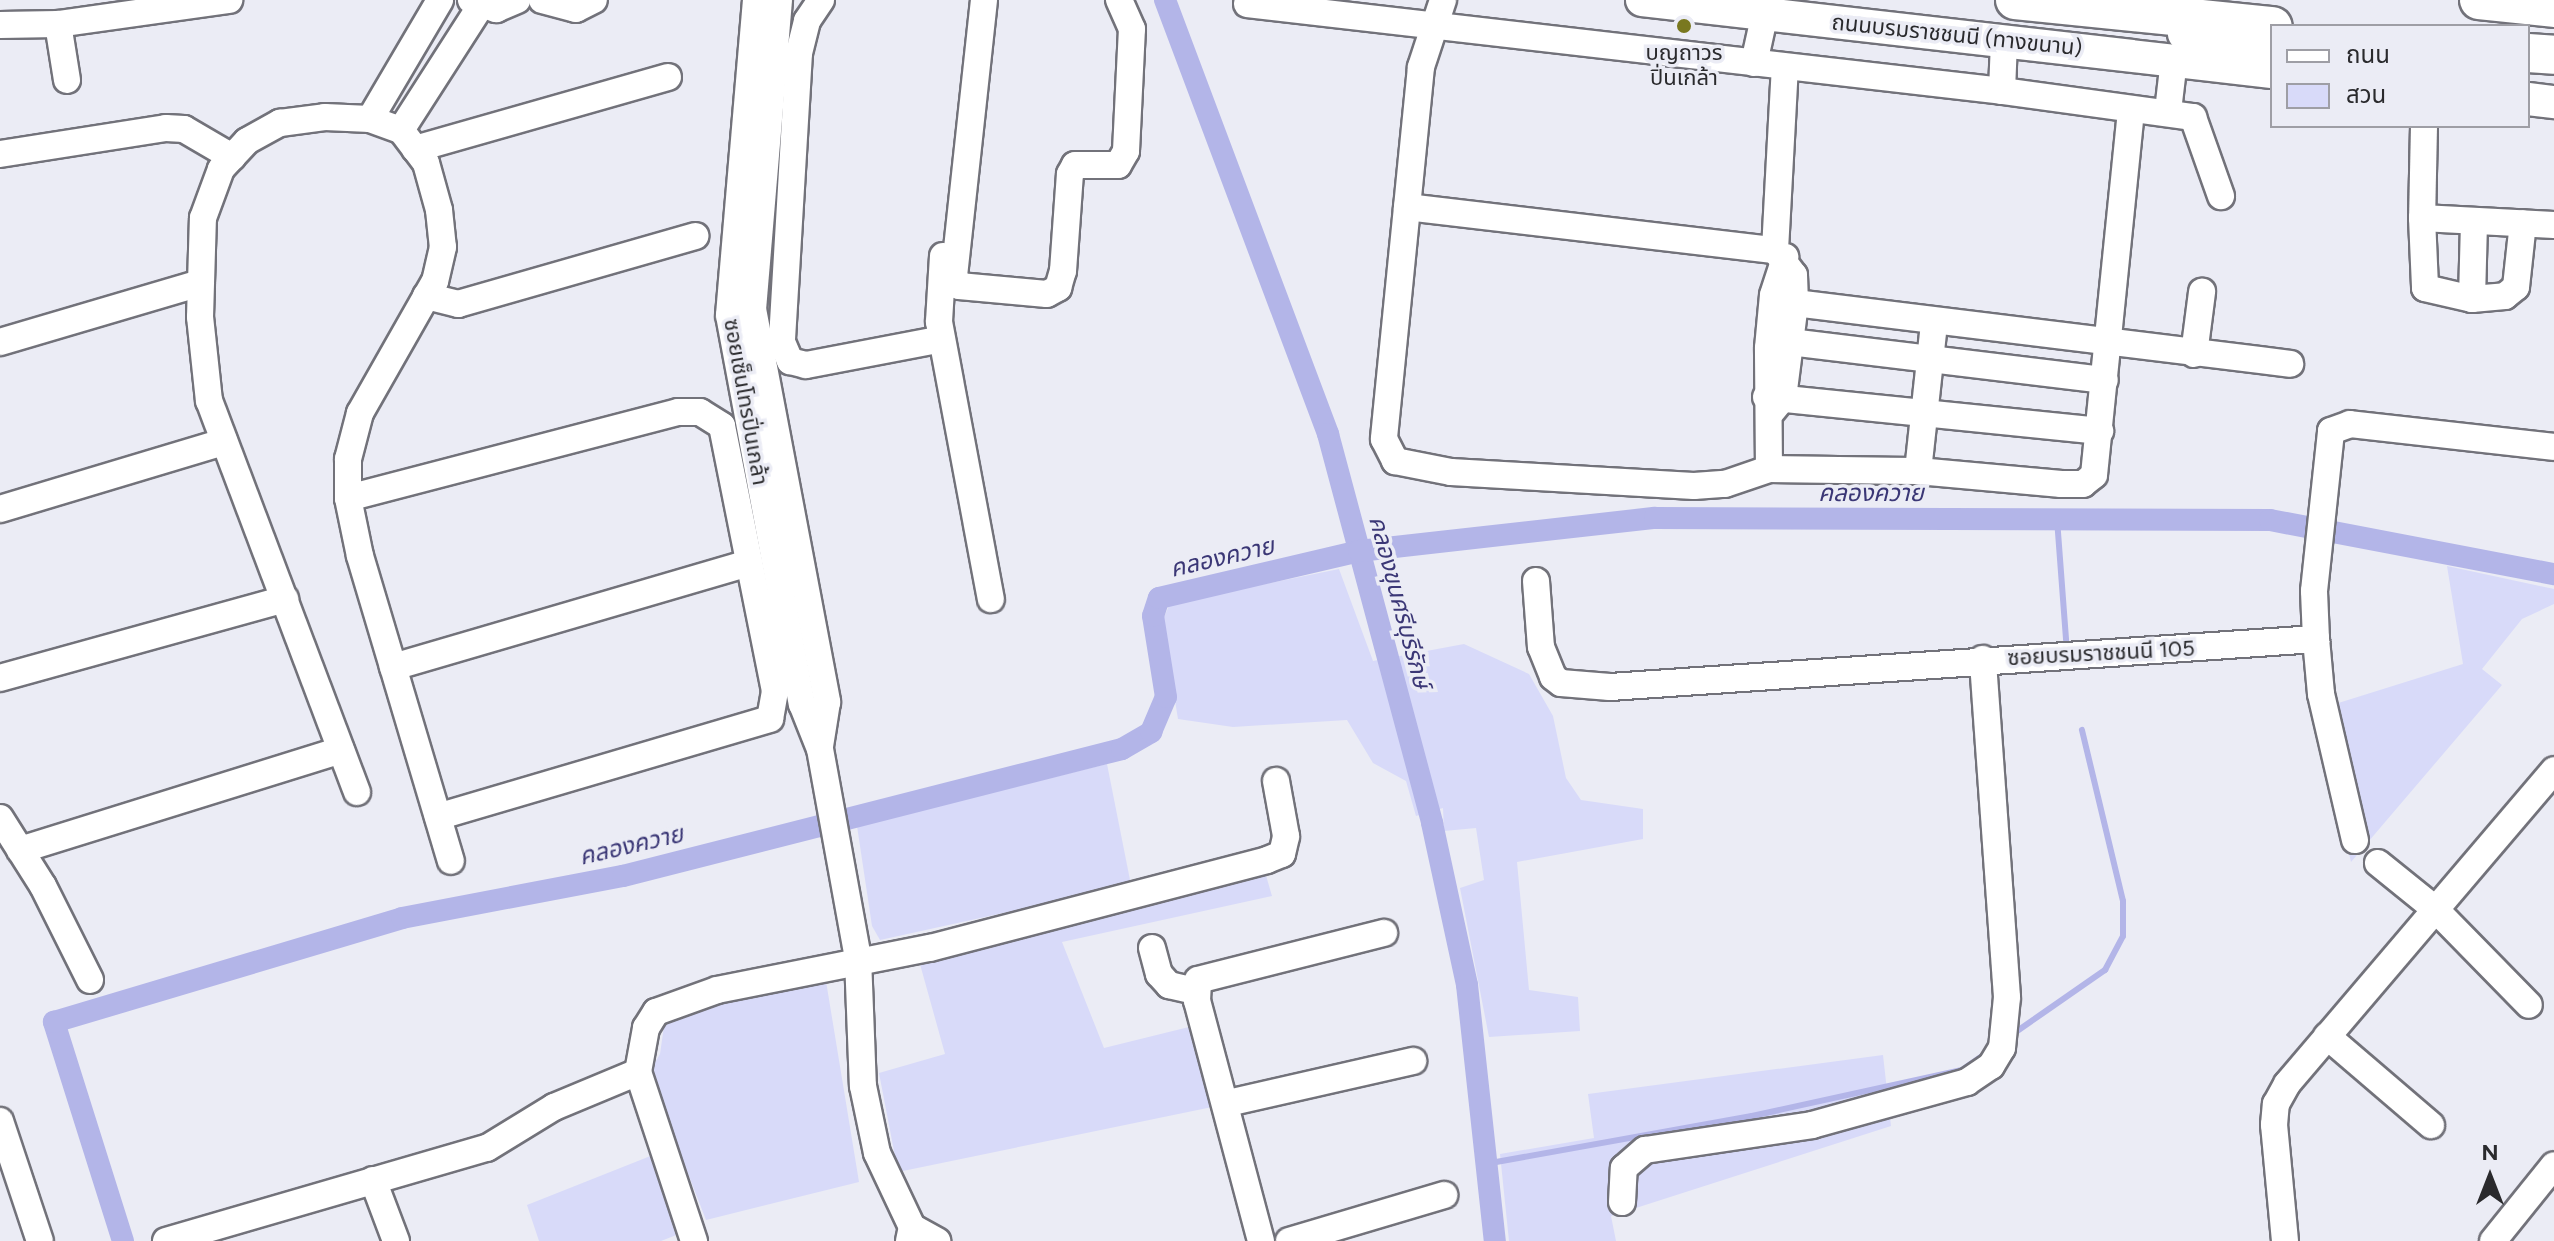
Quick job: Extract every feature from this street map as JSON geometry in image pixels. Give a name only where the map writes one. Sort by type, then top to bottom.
[{"type":"highway","points":[[2015,0],[2270,26]]},
{"type":"highway","points":[[2479,0],[2554,8]]},
{"type":"highway","points":[[2530,53],[2554,55]]},
{"type":"main road","name":"ถนนบรมราชชนนี (ทางขนาน)","points":[[1642,0],[2270,72]]},
{"type":"main road","points":[[2062,5],[2151,29],[2270,48]]},
{"type":"main road","points":[[2068,47],[2270,55]]},
{"type":"main road","points":[[2530,78],[2554,81]]},
{"type":"main road","points":[[2530,99],[2554,102]]},
{"type":"street","points":[[0,25],[229,0]]},
{"type":"street","points":[[370,119],[440,0]]},
{"type":"street","points":[[408,140],[476,4],[496,9],[517,0]]},
{"type":"street","points":[[542,0],[576,9],[594,0]]},
{"type":"street","name":"ซอยเซ็นโทรปิ่นเกล้า","points":[[756,0],[729,315],[802,704],[820,749],[858,958],[863,1086],[877,1153],[910,1234],[937,1241]]},
{"type":"street","name":"ซอยเซ็นโทรปิ่นเกล้า","points":[[779,0],[753,309],[827,702],[820,749]]},
{"type":"street","points":[[821,0],[807,21],[799,53],[782,342],[790,361],[806,365],[942,339]]},
{"type":"street","points":[[965,0],[940,297],[942,339],[991,599]]},
{"type":"street","points":[[984,0],[954,276],[959,286],[1047,294],[1058,288],[1063,271],[1070,174],[1075,165],[1118,165],[1126,151],[1132,29],[1129,12],[1119,0]]},
{"type":"street","points":[[1443,0],[1421,67],[1384,439],[1395,461],[1451,472],[1694,486],[1725,484],[1769,469],[1918,471],[2083,484],[2094,475],[2100,431],[2131,110]]},
{"type":"street","points":[[1247,4],[2002,91],[2131,110],[2168,111],[2197,122],[2221,196]]},
{"type":"street","points":[[1754,63],[1765,13]]},
{"type":"street","points":[[67,80],[72,15]]},
{"type":"street","points":[[2002,91],[2004,42]]},
{"type":"street","points":[[2168,111],[2174,60]]},
{"type":"street","points":[[1769,469],[1774,402],[1773,295],[1780,253],[1785,67]]},
{"type":"street","points":[[408,140],[668,77]]},
{"type":"street","points":[[357,792],[209,401],[201,283],[203,218],[221,169],[247,141],[280,123],[370,119],[408,140],[426,163],[439,210],[443,247],[426,296],[360,413],[348,459],[348,498],[393,667],[451,861]]},
{"type":"street","points":[[0,154],[166,128],[184,129],[232,157]]},
{"type":"street","points":[[2424,128],[2422,218],[2425,288],[2472,299],[2505,296],[2516,287],[2523,223]]},
{"type":"street","points":[[1407,207],[1780,253]]},
{"type":"street","points":[[2422,218],[2554,225]]},
{"type":"street","points":[[2472,299],[2474,223]]},
{"type":"street","points":[[426,296],[458,304],[695,236]]},
{"type":"street","points":[[1774,402],[1790,342],[1795,303],[1794,275],[1780,253]]},
{"type":"street","points":[[0,342],[201,283]]},
{"type":"street","points":[[2194,354],[2202,292]]},
{"type":"street","points":[[1795,303],[1934,323],[2290,364]]},
{"type":"street","points":[[1918,471],[1934,323]]},
{"type":"street","points":[[1790,342],[2105,380]]},
{"type":"street","points":[[1774,402],[1925,412],[2100,431]]},
{"type":"street","points":[[348,498],[678,412],[700,412],[722,426],[775,691],[770,719],[438,817]]},
{"type":"street","points":[[2355,840],[2321,694],[2316,639],[2321,503],[2331,431],[2340,426],[2554,447]]},
{"type":"street","points":[[0,509],[224,442]]},
{"type":"street","points":[[393,667],[749,563]]},
{"type":"street","name":"ซอยบรมราชชนนี 105","points":[[1536,581],[1541,647],[1553,677],[1561,683],[1610,687],[1983,659],[2316,639]]},
{"type":"street","points":[[0,678],[285,599]]},
{"type":"street","points":[[1622,1202],[1624,1168],[1645,1150],[1812,1125],[1967,1082],[1991,1066],[2003,1040],[2007,997],[1983,659]]},
{"type":"street","points":[[20,850],[341,750]]},
{"type":"street","points":[[694,1241],[638,1072],[646,1028],[656,1012],[717,990],[858,958],[930,948],[1267,860],[1282,854],[1286,836],[1276,781]]},
{"type":"street","points":[[2285,1241],[2276,1104],[2327,1036],[2435,909],[2549,785]]},
{"type":"street","points":[[0,818],[90,980]]},
{"type":"street","points":[[2378,863],[2435,909],[2529,1005]]},
{"type":"street","points":[[1261,1241],[1228,1103],[1195,991],[1198,980],[1384,933]]},
{"type":"street","points":[[1152,948],[1159,974],[1169,985],[1195,991]]},
{"type":"street","points":[[2327,1036],[2431,1125]]},
{"type":"street","points":[[1228,1103],[1413,1061]]},
{"type":"street","points":[[166,1241],[487,1148],[554,1107],[638,1072]]},
{"type":"street","points":[[0,1121],[40,1241]]},
{"type":"street","points":[[2493,1241],[2545,1194],[2554,1165]]},
{"type":"street","points":[[373,1180],[396,1241]]},
{"type":"street","points":[[1289,1241],[1444,1195]]},
{"type":"green space","points":[[2447,566],[2554,589],[2554,604],[2522,619],[2482,669],[2502,685],[2351,862],[2316,710],[2463,664]]},
{"type":"green space","points":[[1339,569],[1373,661],[1464,644],[1529,674],[1553,716],[1566,778],[1581,800],[1643,809],[1643,839],[1517,862],[1529,990],[1578,997],[1580,1031],[1489,1037],[1460,888],[1484,880],[1476,828],[1444,831],[1443,808],[1416,816],[1406,781],[1373,763],[1347,720],[1233,727],[1178,719],[1162,622],[1170,603]]},
{"type":"green space","points":[[1107,764],[1131,885],[880,940],[872,926],[857,826]]},
{"type":"green space","points":[[1265,872],[1272,896],[1062,942],[1104,1048],[1193,1026],[1217,1106],[898,1172],[879,1073],[945,1054],[918,957]]},
{"type":"green space","points":[[825,975],[859,1182],[706,1220],[649,1073],[660,1054],[665,1019],[728,997]]},
{"type":"green space","points":[[1883,1055],[1891,1126],[1611,1216],[1616,1241],[1509,1241],[1500,1154],[1594,1138],[1588,1094]]},
{"type":"green space","points":[[653,1155],[684,1232],[661,1241],[539,1241],[527,1205]]},
{"type":"waterway","name":"คลองขุนศรีบุรีรักษ์","points":[[1165,0],[1328,434],[1432,823],[1467,985],[1495,1241]]},
{"type":"waterway","name":"คลองควาย","points":[[123,1241],[54,1022],[402,918],[623,876],[1122,749],[1151,732],[1166,697],[1153,616],[1159,598],[1359,551],[1655,518],[2270,520],[2554,574]]},
{"type":"waterway","points":[[2057,519],[2066,640]]},
{"type":"waterway","points":[[2010,1036],[2105,970],[2123,936],[2123,901],[2082,730]]},
{"type":"waterway","points":[[1485,1164],[1752,1116],[1962,1070],[1988,1052]]},
{"type":"place","name":"บุญถาวร ปิ่นเกล้า","points":[[1684,26]]}]
